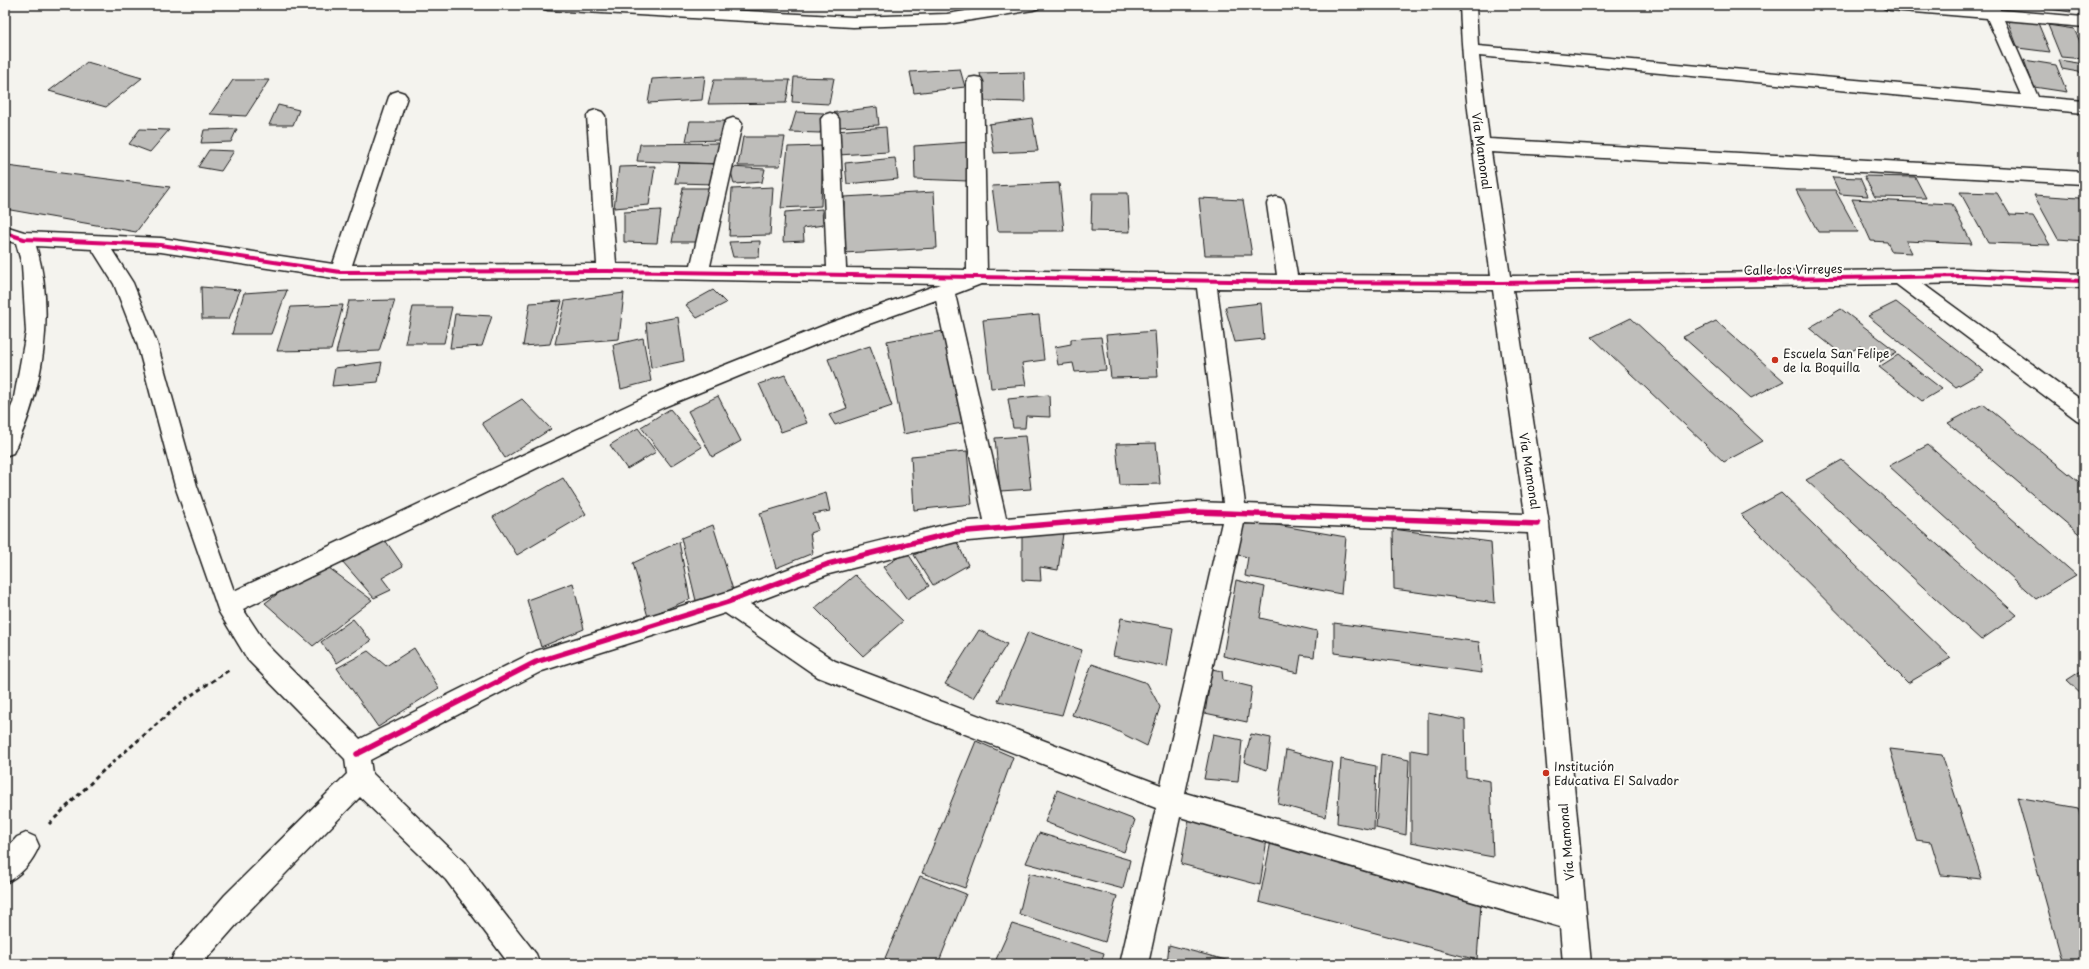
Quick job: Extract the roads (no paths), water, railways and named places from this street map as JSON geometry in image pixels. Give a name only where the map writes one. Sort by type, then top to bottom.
[{"type":"street","points":[[548,5],[853,22],[947,19],[1033,5]]},
{"type":"street","name":"Vía Mamonal","points":[[1468,5],[1470,50],[1481,145],[1538,524],[1578,964]]},
{"type":"street","points":[[1890,5],[1992,9],[2084,22]]},
{"type":"street","points":[[1992,9],[2032,102]]},
{"type":"street","points":[[1470,50],[2084,107]]},
{"type":"street","points":[[227,605],[657,401],[837,328],[977,278],[975,82]]},
{"type":"street","points":[[340,272],[398,97]]},
{"type":"street","points":[[596,116],[607,271]]},
{"type":"street","points":[[830,119],[837,275]]},
{"type":"street","points":[[699,273],[733,124]]},
{"type":"street","points":[[1481,145],[2084,178]]},
{"type":"street","points":[[1276,204],[1288,282]]},
{"type":"street","points":[[5,447],[23,403],[36,332],[32,265],[14,236]]},
{"type":"street","name":"Calle los Virreyes","points":[[14,236],[161,245],[340,272],[607,271],[1288,282],[1502,283],[1964,276],[2084,281]]},
{"type":"street","points":[[97,241],[123,283],[147,343],[186,486],[227,605],[257,652],[359,767],[455,871],[526,964]]},
{"type":"street","points":[[1900,277],[2084,414]]},
{"type":"street","points":[[1134,964],[1234,514],[1206,281]]},
{"type":"street","points":[[944,290],[997,529]]},
{"type":"street","points":[[184,964],[234,905],[359,767],[536,662],[728,602],[828,564],[956,532],[1195,512],[1538,524]]},
{"type":"street","points":[[728,602],[827,669],[1170,801],[1573,917]]},
{"type":"street","points":[[5,870],[26,846]]},
{"type":"place","name":"Escuela San Felipe de la Boquilla","points":[[1775,360]]},
{"type":"place","name":"Institución Educativa El Salvador","points":[[1546,773]]}]
